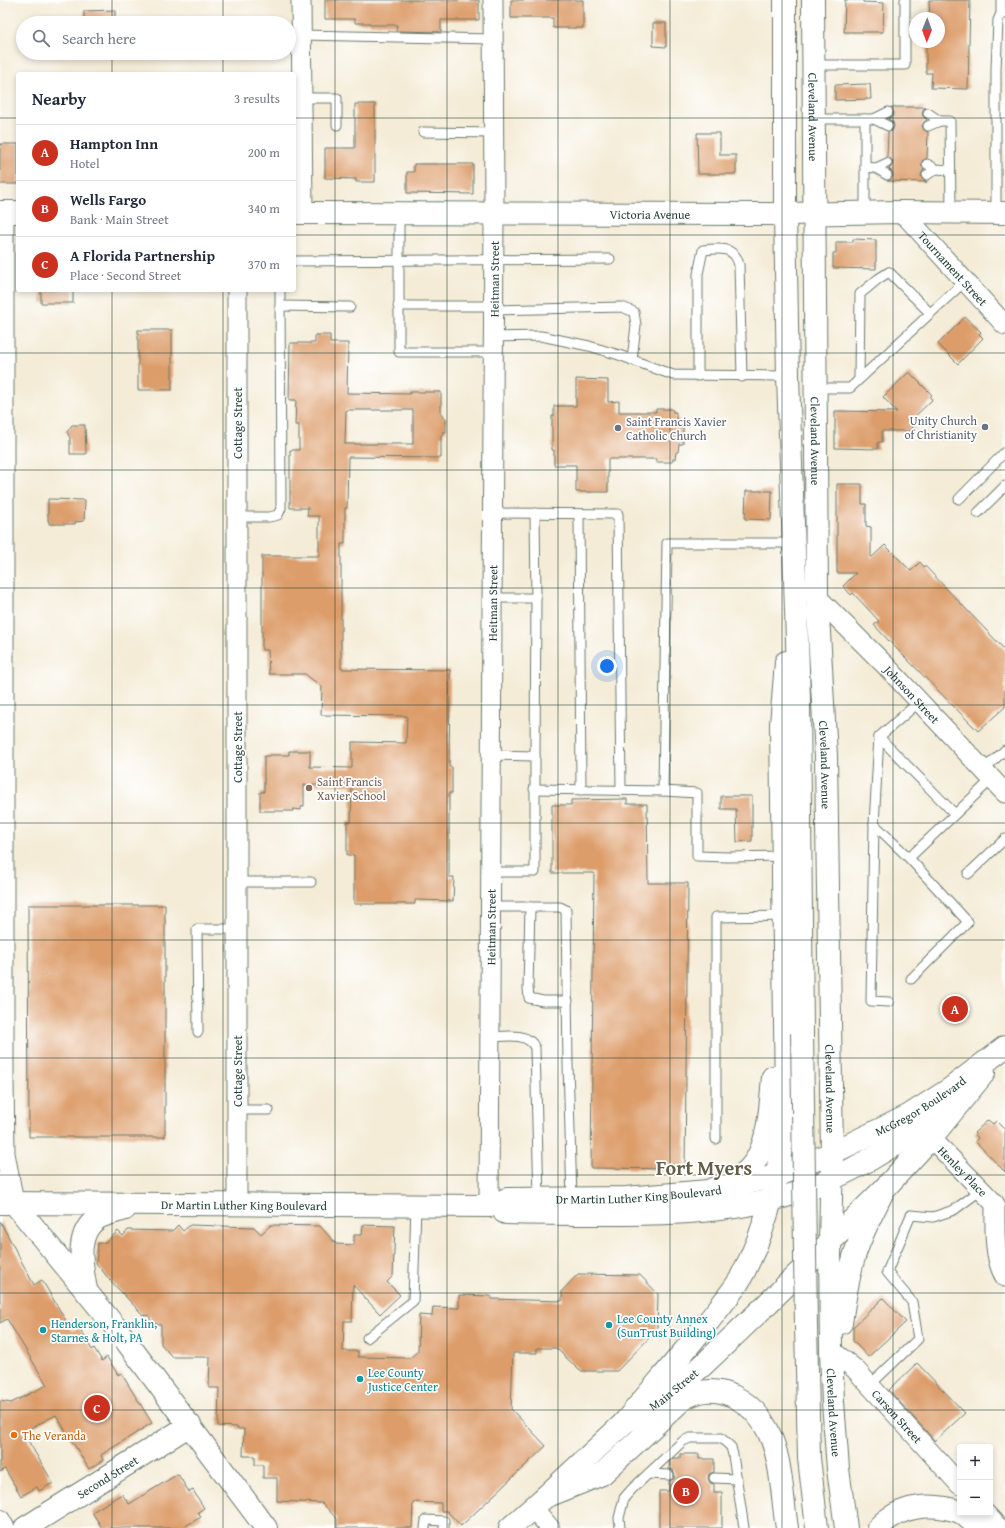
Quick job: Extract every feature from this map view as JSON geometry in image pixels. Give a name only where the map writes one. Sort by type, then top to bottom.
[{"type":"main road","name":"Cleveland Avenue","points":[[785,0],[785,214],[788,376],[799,707],[806,1326],[809,1458],[817,1528]]},
{"type":"main road","name":"Cleveland Avenue","points":[[813,0],[817,597],[826,756],[832,1153],[830,1243],[832,1402],[846,1528]]},
{"type":"main road","name":"Victoria Avenue","points":[[299,212],[494,214],[1001,213]]},
{"type":"main road","points":[[759,1240],[778,1175],[786,1097],[782,856],[782,718],[783,688],[794,582]]},
{"type":"main road","points":[[708,1191],[742,1175],[757,1159],[766,1136],[774,1069],[776,991],[783,946]]},
{"type":"main road","name":"McGregor Boulevard","points":[[832,1153],[908,1116],[950,1089],[1004,1049]]},
{"type":"main road","name":"McGregor Boulevard","points":[[830,1243],[884,1189],[931,1138],[1004,1049]]},
{"type":"main road","name":"McGregor Boulevard","points":[[831,1178],[896,1145],[964,1098]]},
{"type":"main road","points":[[624,1423],[695,1338],[738,1282],[759,1240],[773,1218],[832,1153]]},
{"type":"main road","name":"Dr Martin Luther King Boulevard","points":[[7,1203],[489,1206],[508,1199],[626,1198],[708,1191],[736,1186],[778,1175],[832,1153]]},
{"type":"main road","name":"Dr Martin Luther King Boulevard","points":[[489,1206],[506,1213],[643,1214],[692,1212],[729,1208],[770,1200],[794,1194],[831,1178]]},
{"type":"main road","points":[[0,1184],[7,1203],[86,1291],[117,1329],[266,1528]]},
{"type":"main road","points":[[831,1350],[838,1337],[854,1256],[884,1189]]},
{"type":"main road","points":[[86,1291],[81,1263],[82,1246],[90,1225],[99,1218],[139,1204]]},
{"type":"main road","points":[[702,1366],[714,1338],[819,1236],[831,1217]]},
{"type":"main road","name":"Main Street","points":[[510,1528],[539,1503],[624,1423],[659,1401],[702,1366],[830,1243]]},
{"type":"main road","points":[[539,1503],[602,1474],[683,1399],[704,1390],[715,1390],[732,1396],[752,1408],[770,1433],[777,1456],[787,1528]]},
{"type":"main road","name":"Second Street","points":[[25,1528],[190,1425]]},
{"type":"main road","points":[[878,1528],[885,1520],[902,1511],[918,1507],[946,1507],[957,1511]]},
{"type":"main road","points":[[966,1516],[980,1528]]},
{"type":"street","points":[[299,212],[302,98],[301,0]]},
{"type":"street","name":"Heitman Street","points":[[489,1206],[494,260],[493,0]]},
{"type":"street","points":[[7,212],[2,929],[2,1014],[7,1203]]},
{"type":"street","name":"Tournament Street","points":[[902,212],[964,282],[1005,325]]},
{"type":"street","name":"Cottage Street","points":[[237,292],[237,1205]]},
{"type":"street","name":"Johnson Street","points":[[817,597],[886,666],[1005,793]]},
{"type":"street","name":"Henley Place","points":[[931,1138],[981,1190],[1000,1204],[996,1238],[1000,1269],[1005,1277]]},
{"type":"street","name":"Carson Street","points":[[831,1350],[855,1369],[957,1482]]},
{"type":"street","points":[[539,1503],[550,1528]]},
{"type":"street","points":[[988,1516],[999,1528]]},
{"type":"street","points":[[0,1519],[5,1528]]},
{"type":"lane","points":[[813,65],[905,65],[906,0]]},
{"type":"lane","points":[[1001,0],[1003,14],[998,20],[996,69],[1001,94],[1001,213]]},
{"type":"lane","points":[[301,35],[494,39]]},
{"type":"lane","points":[[996,69],[1002,62],[1005,62]]},
{"type":"lane","points":[[302,98],[337,98],[337,125]]},
{"type":"lane","points":[[814,119],[869,119],[888,112]]},
{"type":"lane","points":[[928,113],[940,121],[950,122],[951,212]]},
{"type":"lane","points":[[869,119],[888,126]]},
{"type":"lane","points":[[865,213],[865,168],[869,119]]},
{"type":"lane","points":[[928,126],[940,121]]},
{"type":"lane","points":[[423,132],[494,133]]},
{"type":"lane","points":[[865,168],[876,168],[887,163]]},
{"type":"lane","points":[[927,164],[936,169],[950,170]]},
{"type":"lane","points":[[876,168],[887,175]]},
{"type":"lane","points":[[927,175],[936,169]]},
{"type":"lane","points":[[399,213],[399,352],[493,344],[541,336],[589,346],[673,375],[742,377],[788,376]]},
{"type":"lane","points":[[698,376],[698,274],[703,250],[719,248],[733,252],[738,258],[742,377]]},
{"type":"lane","points":[[296,261],[610,259]]},
{"type":"lane","points":[[859,379],[860,294],[889,272],[930,313]]},
{"type":"lane","points":[[816,388],[850,388],[964,282]]},
{"type":"lane","points":[[237,517],[269,517],[278,515],[281,508],[280,292]]},
{"type":"lane","points":[[280,306],[350,307]]},
{"type":"lane","points":[[398,306],[493,308],[622,307],[634,312],[636,325],[632,360]]},
{"type":"lane","points":[[959,499],[1005,452]]},
{"type":"lane","points":[[978,513],[1005,486]]},
{"type":"lane","points":[[492,513],[618,514],[621,790]]},
{"type":"lane","points":[[490,872],[535,872],[535,513]]},
{"type":"lane","points":[[580,514],[581,790]]},
{"type":"lane","points":[[663,791],[667,543],[794,543]]},
{"type":"lane","points":[[492,598],[536,598]]},
{"type":"lane","points":[[889,1002],[871,1001],[874,824],[879,737],[919,702]]},
{"type":"lane","points":[[879,737],[955,814]]},
{"type":"lane","points":[[909,858],[955,814],[988,775],[1005,750]]},
{"type":"lane","points":[[491,755],[535,756]]},
{"type":"lane","points":[[534,790],[621,790],[697,793],[697,856],[782,856]]},
{"type":"lane","points":[[874,824],[909,858],[968,922],[911,979]]},
{"type":"lane","points":[[968,874],[1005,839]]},
{"type":"lane","points":[[237,882],[311,882]]},
{"type":"lane","points":[[490,907],[560,907],[566,910],[572,1199]]},
{"type":"lane","points":[[530,907],[529,998],[542,1001],[568,1001]]},
{"type":"lane","points":[[716,1139],[716,917],[783,916]]},
{"type":"lane","points":[[198,1032],[197,929],[237,929]]},
{"type":"lane","points":[[489,1037],[522,1036],[533,1043],[535,1048],[539,1198]]},
{"type":"lane","points":[[237,1110],[269,1110]]},
{"type":"lane","points":[[870,1385],[918,1339],[912,1302],[887,1272],[910,1214],[933,1216],[954,1210],[981,1190]]},
{"type":"lane","points":[[367,1338],[413,1300],[416,1206]]},
{"type":"lane","points":[[620,1528],[619,1518],[624,1498],[683,1441],[690,1438],[721,1438],[731,1447],[734,1455],[744,1528]]},
{"type":"lane","points":[[648,1474],[669,1475]]},
{"type":"lane","points":[[714,1478],[737,1479]]},
{"type":"lane","points":[[425,1528],[426,1520],[444,1521],[444,1528]]},
{"type":"building","points":[[325,0],[479,0],[479,20],[441,20],[441,32],[396,31],[397,25],[370,25],[370,23],[355,23],[355,19],[325,19]]},
{"type":"building","points":[[511,0],[583,0],[583,28],[553,28],[553,18],[511,18]]},
{"type":"building","points":[[845,0],[863,0],[863,2],[884,3],[883,32],[844,32]]},
{"type":"building","points":[[929,0],[970,0],[968,89],[931,88],[932,73],[926,73],[926,48],[945,48],[945,12],[930,12]]},
{"type":"building","points":[[115,10],[115,16],[84,16],[84,11]]},
{"type":"building","points":[[653,23],[666,23],[666,47],[653,46]]},
{"type":"building","points":[[870,84],[871,99],[835,100],[835,85]]},
{"type":"building","points":[[355,104],[375,104],[375,182],[356,182],[356,179],[325,178],[325,148],[355,148]]},
{"type":"building","points":[[891,107],[926,107],[923,109],[922,113],[927,120],[922,126],[924,130],[928,132],[927,158],[922,161],[922,167],[924,169],[921,175],[922,179],[927,182],[887,181],[893,176],[889,169],[892,166],[893,161],[887,157],[888,132],[892,131],[894,126],[893,122],[888,119],[893,116],[894,113]]},
{"type":"building","points":[[697,133],[720,133],[720,155],[736,155],[736,174],[698,174]]},
{"type":"building","points":[[0,144],[16,144],[16,184],[0,184]]},
{"type":"building","points":[[414,164],[473,164],[473,194],[407,193],[407,172],[414,172]]},
{"type":"building","points":[[853,239],[876,240],[876,269],[833,268],[833,253],[836,253],[836,242],[853,242]]},
{"type":"building","points":[[41,292],[73,292],[73,303],[41,303]]},
{"type":"building","points":[[965,317],[981,332],[979,334],[983,338],[958,364],[938,344]]},
{"type":"building","points":[[138,330],[172,330],[172,390],[138,390]]},
{"type":"building","points":[[315,335],[330,335],[330,343],[348,343],[347,393],[410,394],[410,392],[441,392],[441,414],[443,414],[443,418],[446,418],[446,432],[443,432],[443,436],[441,436],[441,458],[348,457],[347,508],[345,508],[345,544],[341,544],[341,669],[450,670],[449,767],[452,767],[452,793],[449,793],[449,877],[454,877],[453,901],[415,900],[415,904],[354,904],[354,855],[347,855],[347,822],[351,822],[352,785],[304,785],[304,806],[301,807],[301,810],[260,811],[260,792],[264,792],[264,756],[289,755],[289,751],[310,751],[310,767],[352,768],[352,742],[406,743],[407,716],[321,715],[322,687],[305,674],[269,674],[268,650],[262,650],[262,556],[319,556],[319,516],[307,516],[308,508],[290,508],[290,450],[299,450],[299,425],[295,425],[296,400],[289,400],[290,343],[315,343]],"holes":[[[346,410],[413,410],[413,444],[345,444]]]},
{"type":"building","points":[[909,372],[932,395],[930,397],[932,400],[908,423],[916,431],[882,431],[882,442],[878,442],[878,449],[835,448],[835,411],[897,412],[883,397]]},
{"type":"building","points":[[576,379],[608,380],[608,402],[619,401],[619,412],[656,412],[656,409],[672,409],[673,412],[676,412],[676,419],[679,419],[678,427],[683,427],[683,444],[679,444],[675,459],[673,459],[672,462],[656,462],[656,459],[608,459],[608,492],[576,492],[576,465],[554,465],[554,450],[552,450],[552,416],[554,416],[554,406],[576,406]]},
{"type":"building","points":[[72,425],[85,425],[86,454],[70,454],[70,438],[67,432]]},
{"type":"building","points":[[837,484],[862,484],[862,504],[866,504],[866,526],[871,527],[871,558],[885,545],[911,571],[920,562],[1005,650],[1005,707],[978,731],[874,625],[879,621],[853,593],[851,595],[843,586],[856,573],[837,573]]},
{"type":"building","points":[[746,491],[772,491],[771,520],[745,519]]},
{"type":"building","points":[[48,499],[85,500],[84,521],[75,522],[75,524],[49,524]]},
{"type":"building","points":[[721,796],[752,796],[752,841],[737,842],[736,809],[721,809]]},
{"type":"building","points":[[627,799],[627,804],[647,804],[648,883],[688,883],[685,1169],[591,1168],[594,873],[552,873],[552,805],[571,805],[571,800]]},
{"type":"building","points":[[28,905],[165,905],[165,1137],[29,1137]]},
{"type":"building","points":[[988,1120],[993,1124],[996,1121],[1005,1130],[1005,1172],[975,1141],[978,1138],[974,1133]]},
{"type":"building","points":[[0,1221],[34,1285],[42,1280],[72,1331],[79,1327],[92,1350],[94,1348],[102,1361],[107,1357],[118,1375],[121,1373],[152,1423],[101,1455],[103,1460],[89,1469],[56,1415],[23,1432],[53,1483],[39,1491],[37,1487],[21,1496],[5,1469],[0,1472],[0,1401],[11,1403],[47,1385],[7,1319],[0,1323]]},
{"type":"building","name":"Lee County Justice Center","points":[[178,1225],[183,1231],[190,1225],[254,1227],[261,1234],[271,1225],[320,1226],[336,1244],[354,1245],[354,1235],[362,1235],[363,1225],[395,1226],[393,1276],[387,1282],[400,1295],[380,1314],[353,1285],[352,1321],[344,1321],[343,1351],[358,1351],[358,1357],[410,1358],[418,1351],[419,1315],[432,1316],[433,1307],[459,1308],[459,1295],[491,1296],[491,1299],[562,1301],[562,1291],[578,1274],[640,1275],[658,1294],[657,1330],[617,1371],[580,1371],[556,1348],[537,1348],[537,1353],[513,1353],[511,1409],[546,1446],[461,1526],[447,1511],[441,1511],[441,1503],[413,1502],[412,1528],[337,1528],[337,1519],[322,1503],[277,1501],[277,1478],[263,1478],[263,1465],[255,1465],[255,1456],[243,1456],[244,1429],[218,1426],[219,1388],[209,1388],[210,1357],[172,1357],[161,1344],[161,1324],[150,1324],[150,1316],[143,1315],[96,1263],[98,1243],[105,1243],[118,1231],[123,1236],[128,1230],[172,1231]]},
{"type":"building","points":[[883,1298],[906,1322],[868,1357],[853,1341],[853,1327]]},
{"type":"building","points":[[917,1363],[965,1413],[935,1441],[889,1390]]},
{"type":"building","points":[[680,1454],[699,1454],[699,1459],[714,1459],[714,1472],[709,1474],[708,1478],[710,1483],[714,1484],[714,1492],[722,1492],[722,1528],[659,1528],[659,1491],[669,1491],[669,1481],[674,1479],[675,1475],[673,1470],[669,1469],[669,1462],[673,1458],[680,1458]]},
{"type":"building","points":[[178,1474],[189,1492],[193,1490],[204,1508],[198,1512],[201,1517],[182,1528],[102,1528],[92,1512],[122,1494],[129,1504]]},
{"type":"place","name":"Unity Church of Christianity","points":[[985,427]]},
{"type":"place","name":"Saint Francis Xavier Catholic Church","points":[[618,428]]},
{"type":"place","name":"Saint Francis Xavier School","points":[[309,788]]},
{"type":"place","name":"Hampton Inn","points":[[955,1009]]},
{"type":"place","name":"Lee County Annex (SunTrust Building)","points":[[609,1325]]},
{"type":"place","name":"Henderson, Franklin, Starnes & Holt, PA","points":[[43,1330]]},
{"type":"place","name":"Lee County Justice Center","points":[[360,1379]]},
{"type":"place","name":"A Florida Partnership","points":[[97,1408]]},
{"type":"place","name":"The Veranda","points":[[14,1435]]},
{"type":"place","name":"Wells Fargo","points":[[686,1491]]},
{"type":"district","name":"Fort Myers","points":[[704,1167]]}]
